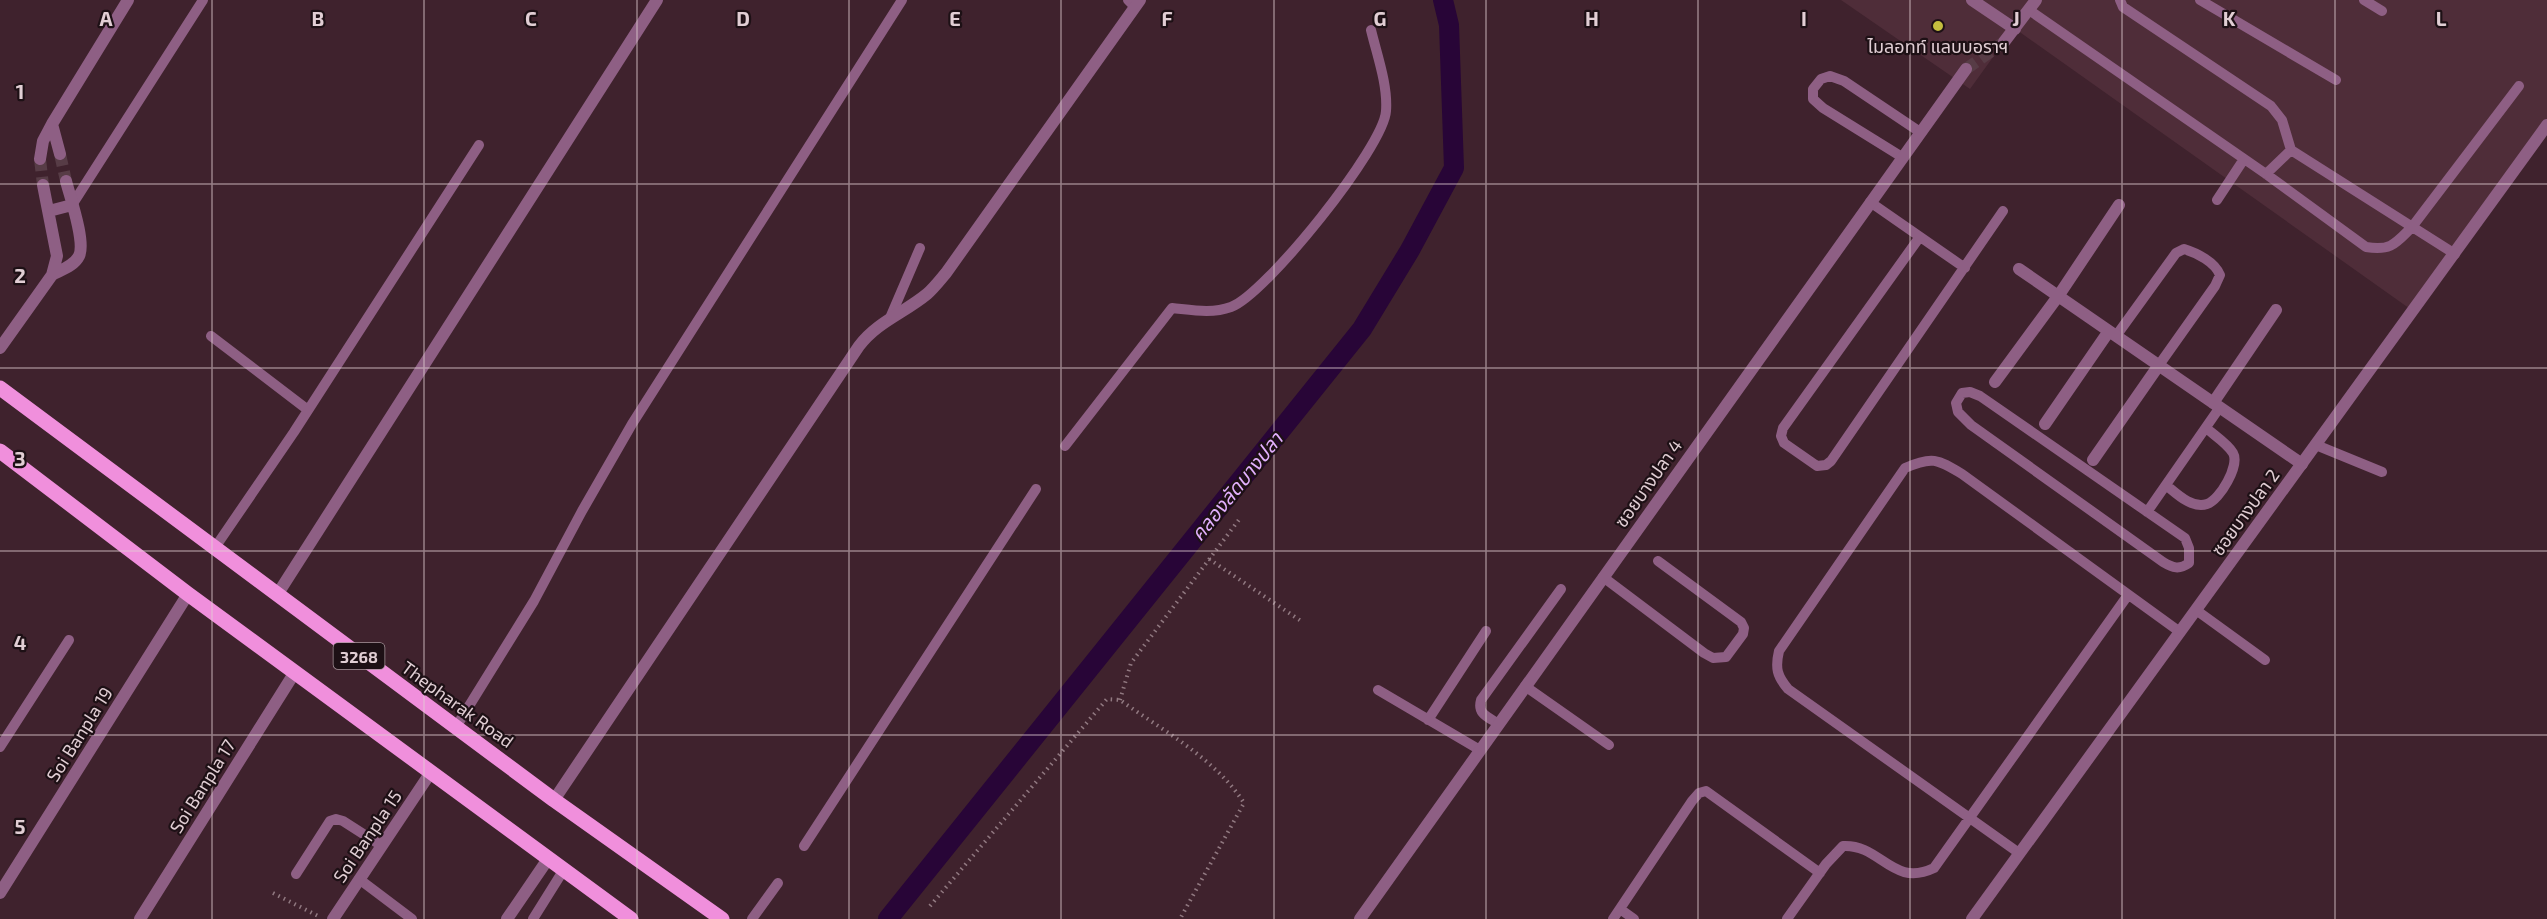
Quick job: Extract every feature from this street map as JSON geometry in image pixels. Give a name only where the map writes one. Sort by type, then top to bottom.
[{"type":"main road","name":"Thepharak Road","points":[[0,388],[554,800],[722,919]]},
{"type":"main road","name":"3268","points":[[0,453],[631,919]]},
{"type":"street","points":[[40,159],[43,141],[52,124],[128,0]]},
{"type":"street","points":[[277,595],[657,0]]},
{"type":"street","points":[[1972,0],[2015,29]]},
{"type":"street","points":[[554,800],[869,333],[927,294],[946,273],[1134,2]]},
{"type":"street","points":[[2004,42],[2032,5]]},
{"type":"street","name":"ซอยบางปลา 4","points":[[1360,919],[1966,69]]},
{"type":"street","points":[[52,124],[60,154]]},
{"type":"street","name":"ซอยบางปลา 2","points":[[1972,919],[2547,125]]},
{"type":"street","points":[[52,275],[74,263],[80,255],[81,243],[66,181]]},
{"type":"street","points":[[0,348],[52,275],[57,256],[43,185]]},
{"type":"street","points":[[49,211],[72,205]]},
{"type":"street","points":[[1995,382],[2059,295],[2119,205]]},
{"type":"street","points":[[2019,269],[2302,464]]},
{"type":"street","points":[[2216,405],[2276,310]]},
{"type":"street","points":[[2045,424],[2112,333]]},
{"type":"street","points":[[2093,460],[2159,365]]},
{"type":"street","name":"Soi Banpla 19","points":[[0,893],[188,594]]},
{"type":"street","name":"Soi Banpla 17","points":[[140,919],[296,672]]},
{"type":"street","name":"Soi Banpla 15","points":[[333,919],[431,772]]},
{"type":"street","points":[[507,919],[548,859]]},
{"type":"lane","points":[[72,205],[203,0]]},
{"type":"lane","points":[[456,727],[534,600],[632,424],[902,0]]},
{"type":"lane","points":[[2120,0],[2123,7],[2271,106],[2282,120],[2291,150],[2455,254]]},
{"type":"lane","points":[[2200,0],[2336,80]]},
{"type":"lane","points":[[2364,0],[2382,11]]},
{"type":"lane","points":[[2032,5],[2366,247],[2384,250],[2396,243],[2412,227],[2519,86]]},
{"type":"lane","points":[[1065,446],[1172,308],[1209,312],[1232,307],[1268,278],[1323,215],[1372,144],[1382,126],[1386,111],[1383,80],[1371,30]]},
{"type":"lane","points":[[1902,157],[1823,108],[1813,99],[1813,89],[1821,79],[1830,76],[1844,81],[1920,132]]},
{"type":"lane","points":[[214,549],[308,410],[479,145]]},
{"type":"lane","points":[[2265,174],[2291,150]]},
{"type":"lane","points":[[2217,200],[2244,159]]},
{"type":"lane","points":[[1870,202],[1965,267]]},
{"type":"lane","points":[[1920,238],[1783,428],[1781,436],[1784,443],[1817,466],[1826,465],[1832,461],[2004,211]]},
{"type":"lane","points":[[890,318],[920,248]]},
{"type":"lane","points":[[2112,333],[2176,254],[2184,249],[2217,268],[2220,275],[2215,286],[2159,365]]},
{"type":"lane","points":[[211,336],[308,410]]},
{"type":"lane","points":[[1970,392],[1980,396],[2147,512],[2185,538],[2190,557],[2188,563],[2182,568],[2173,568],[2163,562],[1971,425],[1958,412],[1956,403],[1962,393],[1970,392]]},
{"type":"lane","points":[[2147,512],[2206,428],[2216,405]]},
{"type":"lane","points":[[2166,485],[2183,499],[2195,504],[2207,504],[2217,498],[2236,461],[2233,452],[2206,428]]},
{"type":"lane","points":[[2316,445],[2382,472]]},
{"type":"lane","points":[[2019,854],[1788,689],[1778,677],[1776,666],[1784,644],[1905,468],[1923,460],[1942,462],[2180,633]]},
{"type":"lane","points":[[804,846],[1036,489]]},
{"type":"lane","points":[[1603,577],[1704,653],[1713,658],[1726,657],[1743,634],[1744,628],[1741,622],[1658,561]]},
{"type":"lane","points":[[1499,724],[1481,713],[1479,707],[1481,700],[1562,589]]},
{"type":"lane","points":[[1787,919],[1820,873],[1843,846],[1852,845],[1863,849],[1902,873],[1921,874],[1934,868],[2128,595]]},
{"type":"lane","points":[[2196,610],[2265,660]]},
{"type":"lane","points":[[1428,720],[1486,631]]},
{"type":"lane","points":[[0,747],[69,640]]},
{"type":"lane","points":[[1525,687],[1609,745]]},
{"type":"lane","points":[[1378,690],[1480,750]]},
{"type":"lane","points":[[1612,919],[1692,801],[1700,793],[1706,791],[1820,873]]},
{"type":"lane","points":[[296,874],[330,821],[336,819],[382,846]]},
{"type":"lane","points":[[532,919],[563,871]]},
{"type":"lane","points":[[359,879],[412,919]]},
{"type":"lane","points":[[752,919],[778,883]]},
{"type":"lane","points":[[1620,909],[1634,919]]},
{"type":"path","points":[[1120,700],[1131,663],[1241,517]]},
{"type":"path","points":[[1209,559],[1301,621]]},
{"type":"path","points":[[930,906],[1107,699],[1120,700],[1205,760],[1236,791],[1244,803],[1180,919]]},
{"type":"path","points":[[273,893],[324,919]]},
{"type":"shaded area","points":[[1841,0],[2547,0],[2547,125],[2413,311],[2014,28],[1970,89]]},
{"type":"waterway","name":"คลองลัดบางปลา","points":[[888,919],[1362,329],[1410,250],[1454,168],[1449,25],[1443,0]]},
{"type":"tunnel","points":[[1966,69],[2004,42]]},
{"type":"tunnel","points":[[60,154],[66,181]]},
{"type":"tunnel","points":[[40,159],[43,185]]},
{"type":"place","name":"ไมลอทท์ แลบบอราฯ","points":[[1938,26]]}]
